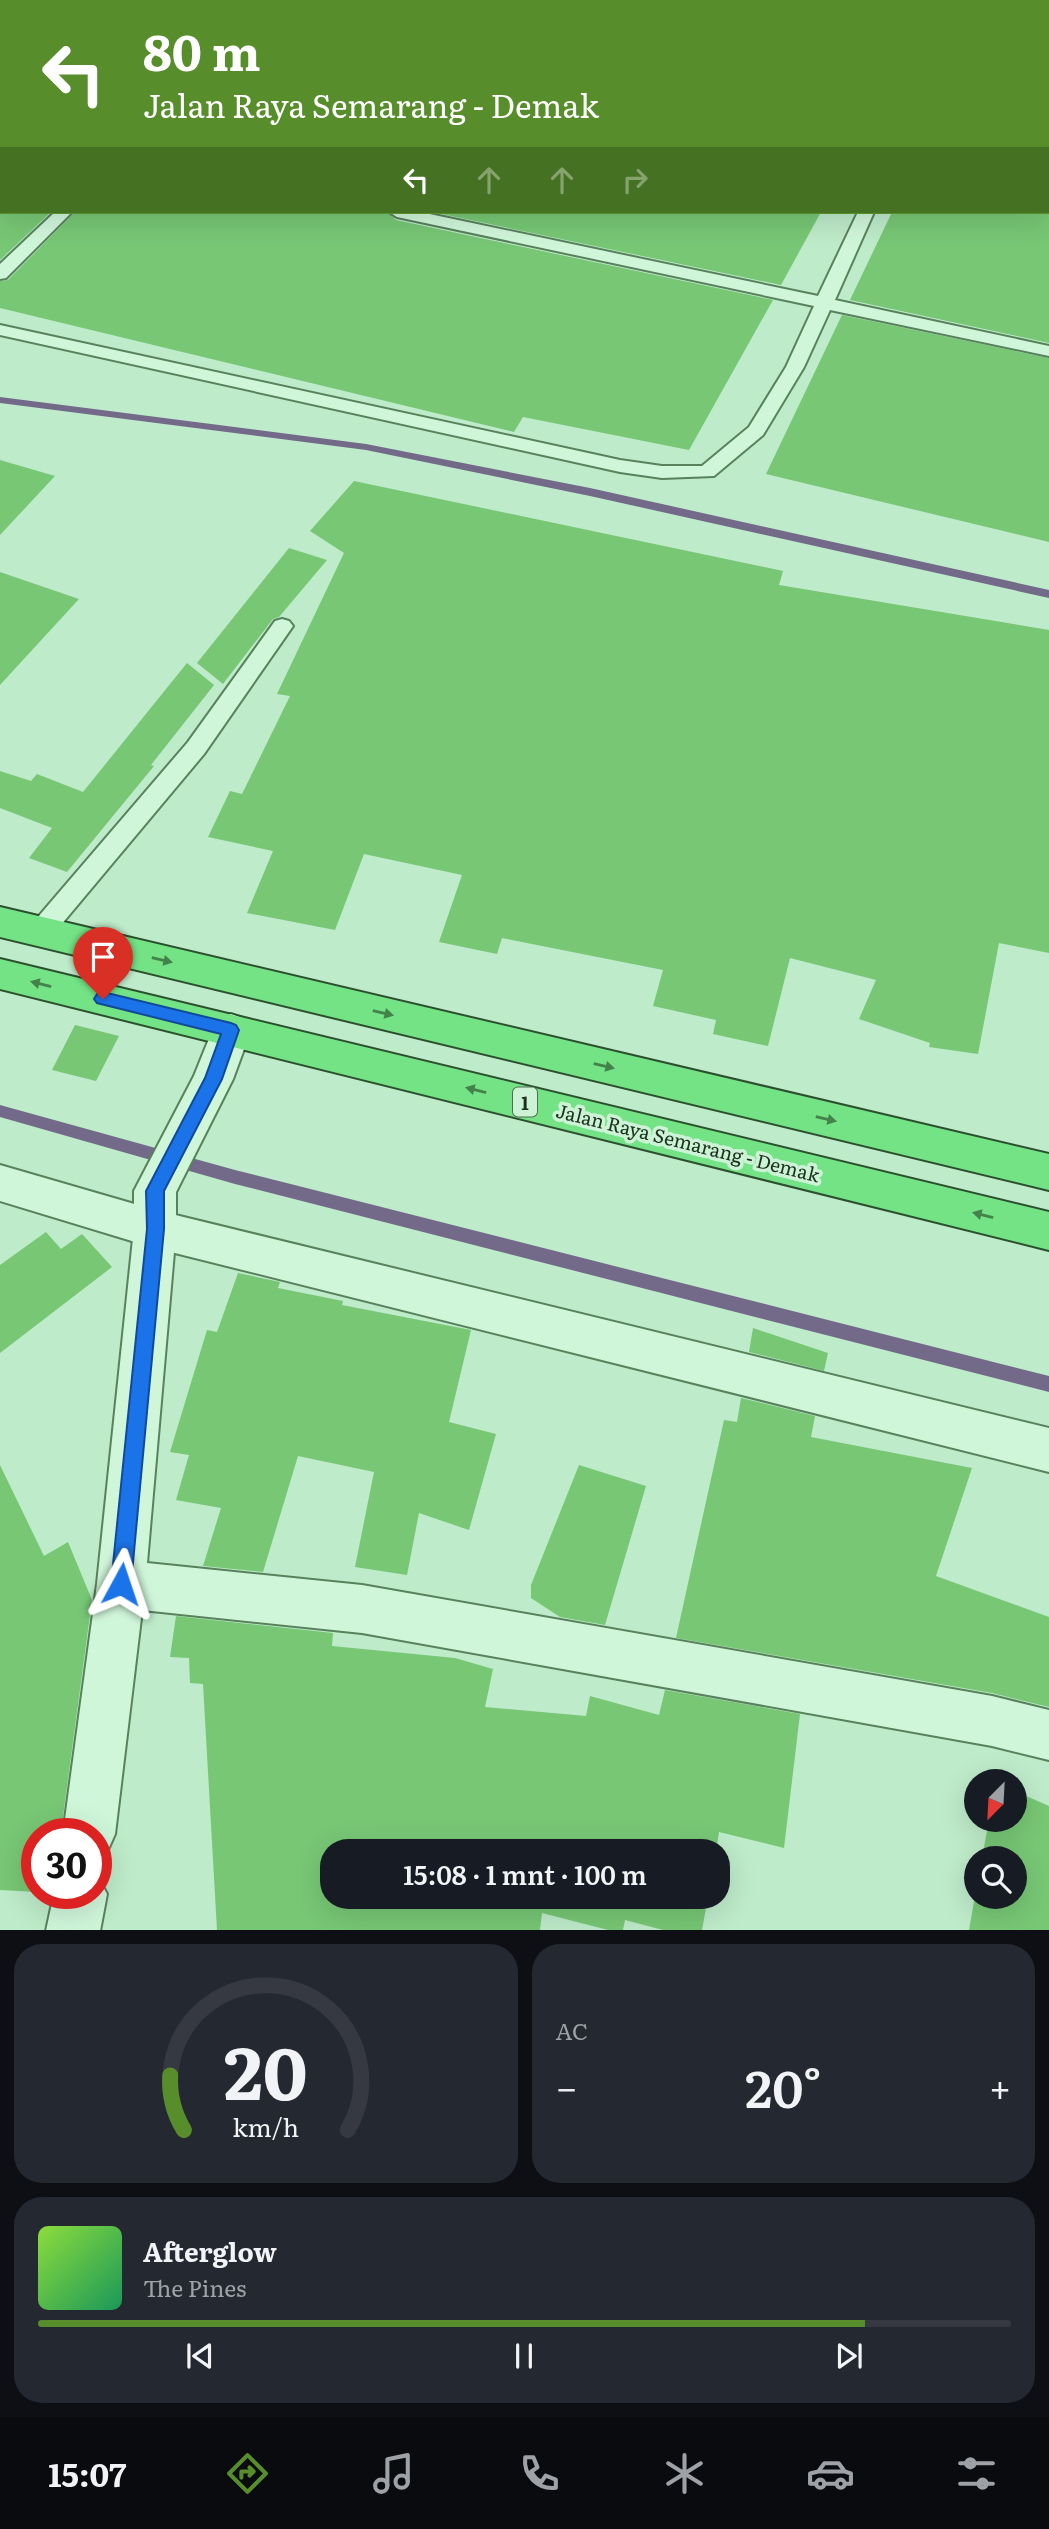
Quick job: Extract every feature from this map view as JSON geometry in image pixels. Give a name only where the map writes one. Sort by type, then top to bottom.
[{"type":"highway","points":[[0,922],[1049,1172]]},
{"type":"highway","name":"Jalan Raya Semarang - Demak","points":[[0,974],[1049,1231]]},
{"type":"street","points":[[91,1818],[121,1584],[155,1210],[213,1079],[231,1030]]},
{"type":"street","points":[[0,1183],[155,1210],[1049,1450]]},
{"type":"street","points":[[121,1584],[362,1609],[992,1721],[1049,1735]]},
{"type":"street","points":[[73,1930],[77,1909]]},
{"type":"lane","points":[[0,274],[62,214]]},
{"type":"lane","points":[[406,214],[1049,351]]},
{"type":"lane","points":[[0,330],[620,466],[662,472],[706,472],[756,431],[795,367],[865,214]]},
{"type":"lane","points":[[41,931],[196,748],[282,626]]},
{"type":"building","points":[[0,214],[49,214],[0,260]]},
{"type":"building","points":[[73,214],[389,214],[396,220],[773,300],[689,450],[523,417],[514,432],[0,308],[0,281],[8,280]]},
{"type":"building","points":[[442,214],[820,214],[781,285]]},
{"type":"building","points":[[891,214],[1049,214],[1049,343],[850,300]]},
{"type":"building","points":[[842,315],[1049,358],[1049,542],[766,474]]},
{"type":"building","points":[[0,460],[55,476],[0,535]]},
{"type":"building","points":[[354,481],[783,571],[779,585],[1049,630],[1049,953],[999,943],[978,1054],[929,1047],[930,1043],[859,1019],[876,980],[790,958],[768,1046],[713,1034],[716,1020],[653,1006],[663,970],[502,938],[497,954],[439,942],[462,875],[364,854],[335,930],[247,913],[273,851],[208,837],[230,791],[242,794],[290,696],[277,694],[344,553],[310,531]]},
{"type":"building","points":[[289,548],[327,560],[279,617],[273,619],[223,684],[197,663]]},
{"type":"building","points":[[0,572],[79,599],[0,685]]},
{"type":"building","points":[[187,663],[214,685],[151,765],[154,766],[67,872],[29,858],[52,828],[0,808],[0,771],[31,781],[37,774],[83,792]]},
{"type":"building","points":[[75,1025],[119,1036],[96,1081],[52,1070]]},
{"type":"building","points":[[46,1232],[61,1249],[82,1234],[112,1267],[0,1353],[0,1265]]},
{"type":"building","points":[[238,1273],[280,1282],[278,1288],[343,1301],[342,1305],[471,1330],[449,1422],[496,1434],[469,1530],[419,1513],[407,1575],[355,1567],[374,1472],[298,1456],[263,1572],[203,1566],[221,1508],[176,1500],[189,1455],[170,1452],[207,1330],[217,1332]]},
{"type":"building","points":[[753,1328],[828,1353],[824,1371],[749,1352]]},
{"type":"building","points":[[741,1398],[815,1416],[811,1437],[972,1468],[936,1576],[1049,1617],[1049,1707],[992,1693],[676,1638],[724,1420],[737,1422]]},
{"type":"building","points":[[0,1465],[44,1556],[68,1542],[92,1600],[63,1818],[21,1818],[21,1891],[0,1890]]},
{"type":"building","points":[[579,1465],[646,1486],[605,1625],[560,1617],[531,1598],[531,1585]]},
{"type":"building","points":[[176,1616],[333,1633],[332,1646],[455,1658],[493,1669],[485,1707],[586,1716],[590,1696],[659,1715],[665,1690],[800,1714],[784,1848],[719,1832],[718,1839],[320,1839],[320,1909],[706,1909],[702,1930],[663,1930],[625,1920],[623,1930],[608,1930],[542,1913],[540,1930],[217,1930],[203,1684],[190,1683],[189,1658],[170,1657]]},
{"type":"building","points":[[1027,1796],[1049,1806],[1049,1930],[969,1930],[973,1909],[1027,1909],[1027,1846],[984,1846],[987,1832],[1027,1832]]},
{"type":"waterway","points":[[0,400],[366,447],[590,492],[1049,594]]},
{"type":"waterway","points":[[0,1111],[235,1177],[1049,1384]]},
{"type":"route","points":[[103,999],[231,1030],[213,1079],[155,1191],[155,1229],[121,1584]]}]
